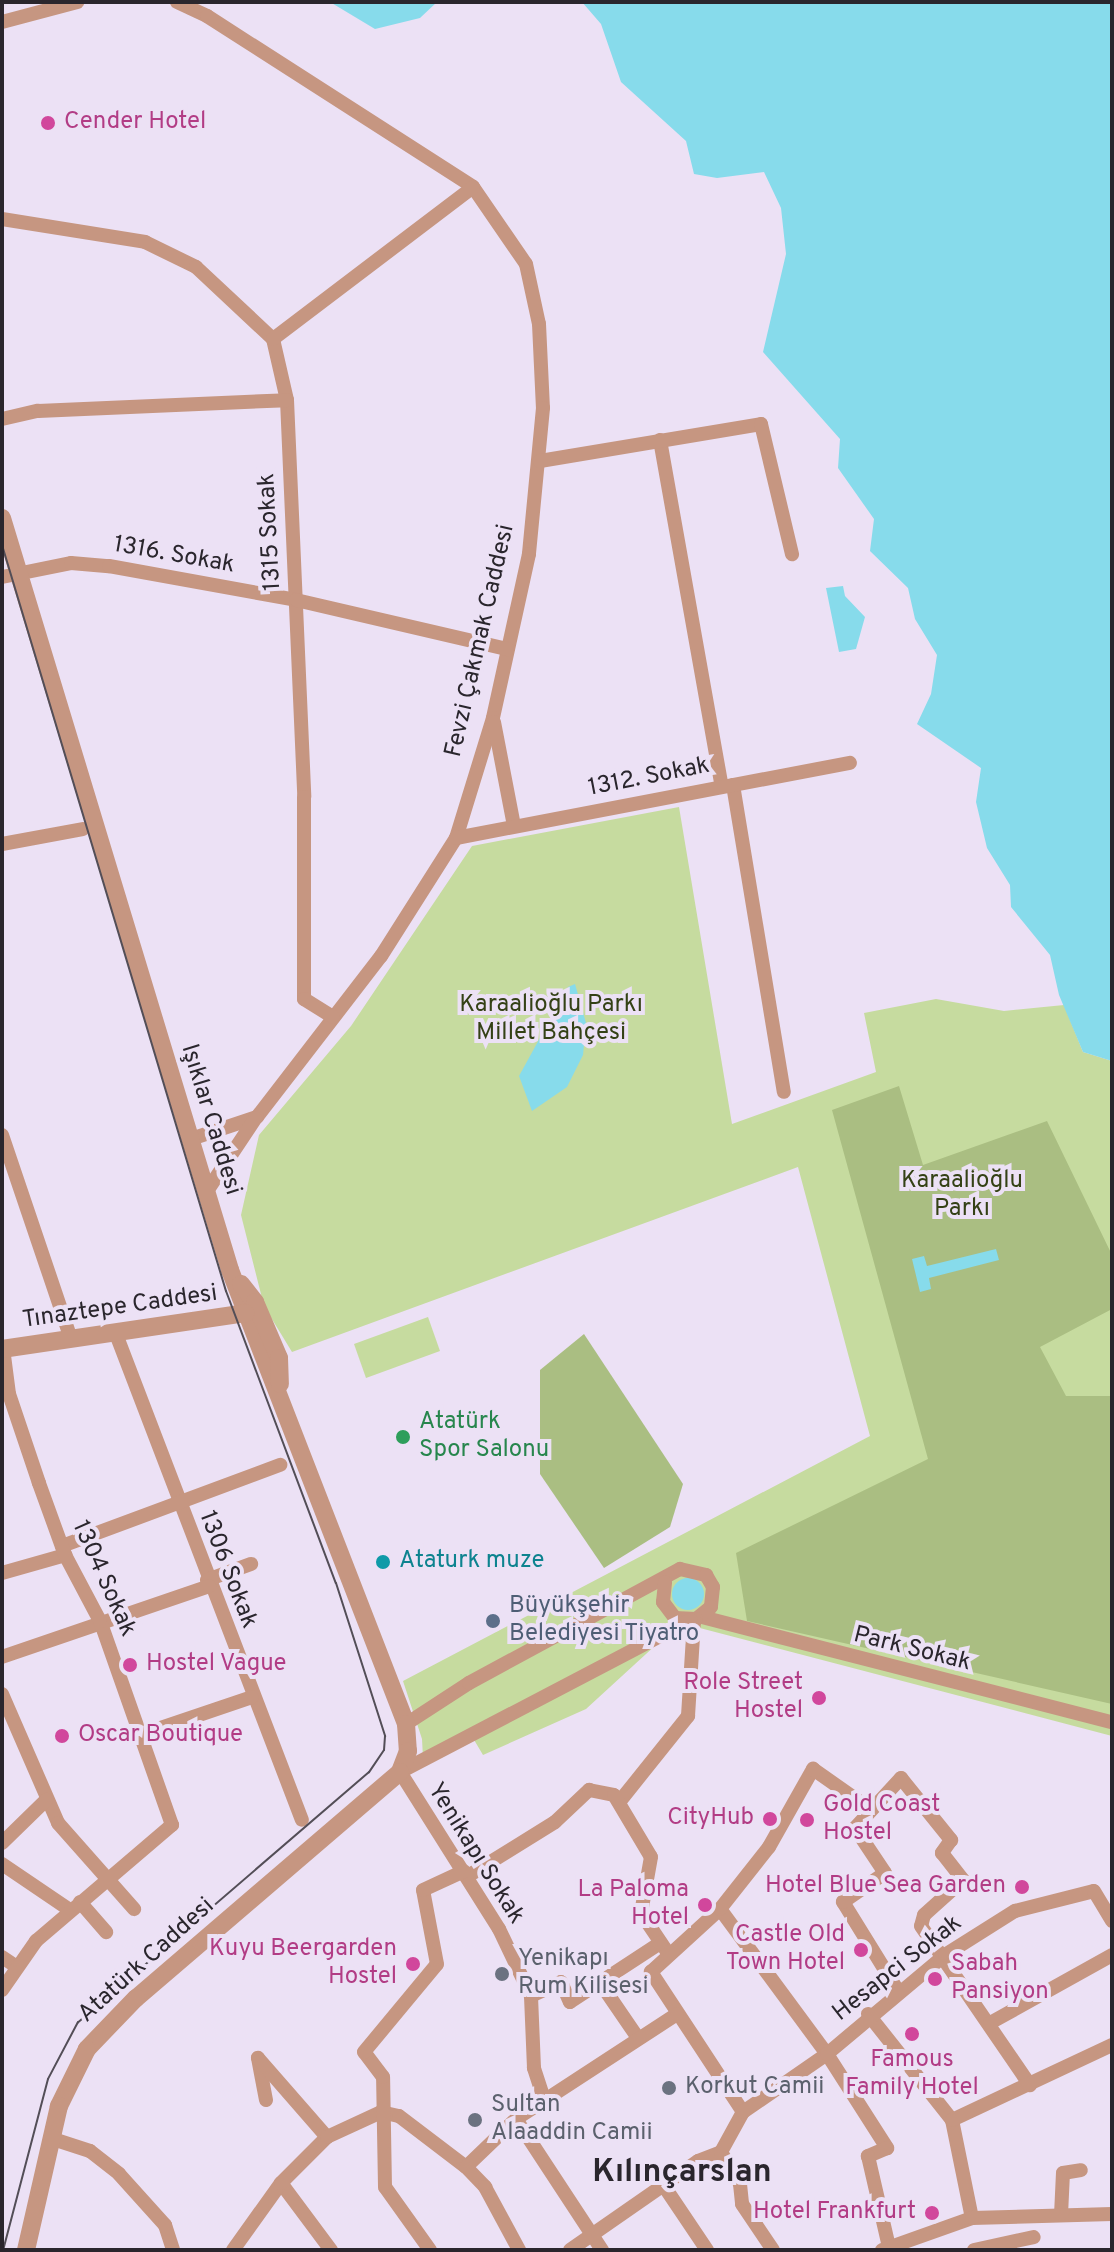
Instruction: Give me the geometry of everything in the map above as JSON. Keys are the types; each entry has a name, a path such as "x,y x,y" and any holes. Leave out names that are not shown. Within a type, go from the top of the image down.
{"street":[{"path":"2,22 77,2"},
{"name":"Fevzi Çakmak Caddesi","path":"177,2 207,16 473,187 526,264 539,324 540,461 529,554 493,718 456,838 381,956 257,1117 207,1191"},
{"path":"2,219 145,242 196,267 273,339 473,187"},
{"name":"1315 Sokak","path":"273,339 287,400 304,797 304,999 333,1017"},
{"path":"2,419 38,411 287,400"},
{"path":"540,461 761,424 792,554"},
{"path":"660,440 784,1092"},
{"name":"Işıklar Caddesi","path":"2,518 11,575 230,1270 406,1724"},
{"name":"1316. Sokak","path":"11,575 71,563 109,566 296,600 507,649"},
{"path":"493,718 514,826"},
{"name":"1312. Sokak","path":"456,838 850,763"},
{"path":"2,844 83,829"},
{"path":"191,1139 257,1117"},
{"path":"2,1135 71,1339"},
{"path":"230,1270 255,1302 279,1358 280,1395"},
{"name":"Tınaztepe Caddesi","path":"3,1348 245,1313"},
{"name":"1306 Sokak","path":"116,1334 208,1583 302,1820"},
{"name":"1304 Sokak","path":"3,1348 9,1394 64,1551 100,1621 172,1825 108,1879"},
{"path":"2,1573 280,1465"},
{"path":"2,1657 208,1583 251,1564"},
{"path":"687,1568 706,1575 714,1600 696,1619 400,1772 408,1751 406,1724 469,1683 687,1568"},
{"path":"665,1582 665,1608 675,1618 696,1619"},
{"path":"620,1801 688,1716 696,1619"},
{"name":"Park Sokak","path":"696,1619 1112,1722"},
{"path":"2,1694 46,1800 69,1836 134,1909"},
{"path":"140,1735 252,1697"},
{"path":"531,1996 561,1982 570,2002 664,1948 720,1909 769,1847 813,1769 870,1809"},
{"name":"Yenikapı Sokak","path":"400,1772 466,1874 531,1996 534,2068 544,2099"},
{"name":"Atatürk Caddesi","path":"26,2250 50,2138 72,2075 117,2014 400,1772"},
{"path":"898,1991 843,1902 885,1873 855,1828 901,1778 951,1840 942,1853 963,1880 924,1915 921,1926 945,1955 1030,2085"},
{"path":"430,2250 385,2187 381,2112 383,2077 364,2052 437,1964 423,1890 466,1874 555,1822 589,1790 620,1801 651,1857 641,1913 664,1948"},
{"path":"2,1843 46,1800"},
{"path":"2,1864 75,1906 106,1932"},
{"path":"2,1990 17,1967 75,1906 108,1879"},
{"name":"Hesapci Sokak","path":"743,2112 827,2054 868,2014 945,1955 1015,1911 1094,1891 1112,1921"},
{"path":"720,1909 827,2054 887,2148 868,2156 886,2248 972,2218 1112,2214"},
{"path":"570,2250 698,2161 721,2152 743,2112 651,1972 664,1948"},
{"path":"990,2023 1112,1955"},
{"path":"2,1957 17,1967"},
{"path":"601,1984 638,2038"},
{"path":"466,2167 516,2119 677,2014"},
{"path":"868,2014 952,2120 972,2218"},
{"path":"952,2120 1112,2045"},
{"path":"266,2100 258,2058 327,2137"},
{"path":"233,2250 281,2183 327,2137 381,2112 399,2116 466,2167 485,2187 519,2250"},
{"path":"516,2119 602,2250"},
{"path":"50,2138 90,2151 119,2174 165,2225 173,2250"},
{"path":"721,2152 740,2184 742,2204 773,2250"},
{"path":"1061,2215 1063,2173 1081,2170"},
{"path":"281,2183 331,2250"},
{"path":"664,2186 707,2250"},
{"path":"1038,2217 1034,2237 1044,2250"},
{"path":"974,2250 1034,2237"}],"green space":[{"name":"Karaalioğlu Parkı","path":"679,807 732,1124 876,1072 864,1013 936,999 1004,1011 1064,1005 1083,1052 1112,1061 1112,1736 696,1627 670,1632 586,1709 483,1755 470,1733 423,1758 422,1739 403,1681 870,1436 798,1167 292,1352 264,1306 241,1215 259,1135 351,1026 472,846"},
{"path":"899,1086 923,1165 1047,1121 1112,1255 1112,1309 1040,1347 1066,1396 1112,1396 1112,1704 747,1621 736,1553 928,1459 832,1110"},
{"path":"428,1317 440,1351 366,1378 354,1344"},
{"path":"584,1334 683,1484 670,1527 604,1568 540,1474 540,1370"}],"water":[{"path":"330,2 437,2 420,18 375,29"},
{"path":"582,2 1112,2 1112,1061 1083,1052 1059,995 1050,955 1011,907 1010,885 987,848 976,802 981,768 917,724 931,694 937,655 915,619 908,588 870,551 874,519 838,468 840,439 763,352 786,254 781,208 764,172 717,178 694,174 686,141 621,82 601,24"},
{"path":"843,586 845,596 865,617 856,649 839,652 826,588"},
{"path":"575,984 586,1023 583,1055 567,1087 532,1111 519,1076 568,987"},
{"path":"996,1249 999,1260 929,1278 931,1289 920,1292 912,1259 924,1256 927,1266"},
{"path":"688,1578 699,1583 704,1594 699,1605 688,1610 677,1605 672,1594 677,1583"}],"tram line":[{"path":"2,545 226,1291 336,1583 385,1736 384,1750 369,1772 78,2022 48,2079 3,2250"}],"place":[{"name":"Cender Hotel","path":"48,123"},
{"name":"Atatürk Spor Salonu","path":"403,1437"},
{"name":"Ataturk muze","path":"383,1562"},
{"name":"Büyükşehir Belediyesi Tiyatro","path":"493,1621"},
{"name":"Hostel Vague","path":"130,1665"},
{"name":"Role Street Hostel","path":"819,1698"},
{"name":"Oscar Boutique","path":"62,1736"},
{"name":"CityHub","path":"770,1819"},
{"name":"Gold Coast Hostel","path":"807,1820"},
{"name":"Hotel Blue Sea Garden","path":"1022,1887"},
{"name":"La Paloma Hotel","path":"705,1905"},
{"name":"Castle Old Town Hotel","path":"861,1950"},
{"name":"Kuyu Beergarden Hostel","path":"413,1964"},
{"name":"Yenikapı Rum Kilisesi","path":"502,1974"},
{"name":"Sabah Pansiyon","path":"935,1979"},
{"name":"Famous Family Hotel","path":"912,2034"},
{"name":"Korkut Camii","path":"669,2088"},
{"name":"Sultan Alaaddin Camii","path":"475,2120"},
{"name":"Hotel Frankfurt","path":"932,2213"}],"district":[{"name":"Kılınçarslan","path":"682,2173"}],"park label":[{"name":"Karaalioğlu Parkı Millet Bahçesi","path":"551,1020"}]}
